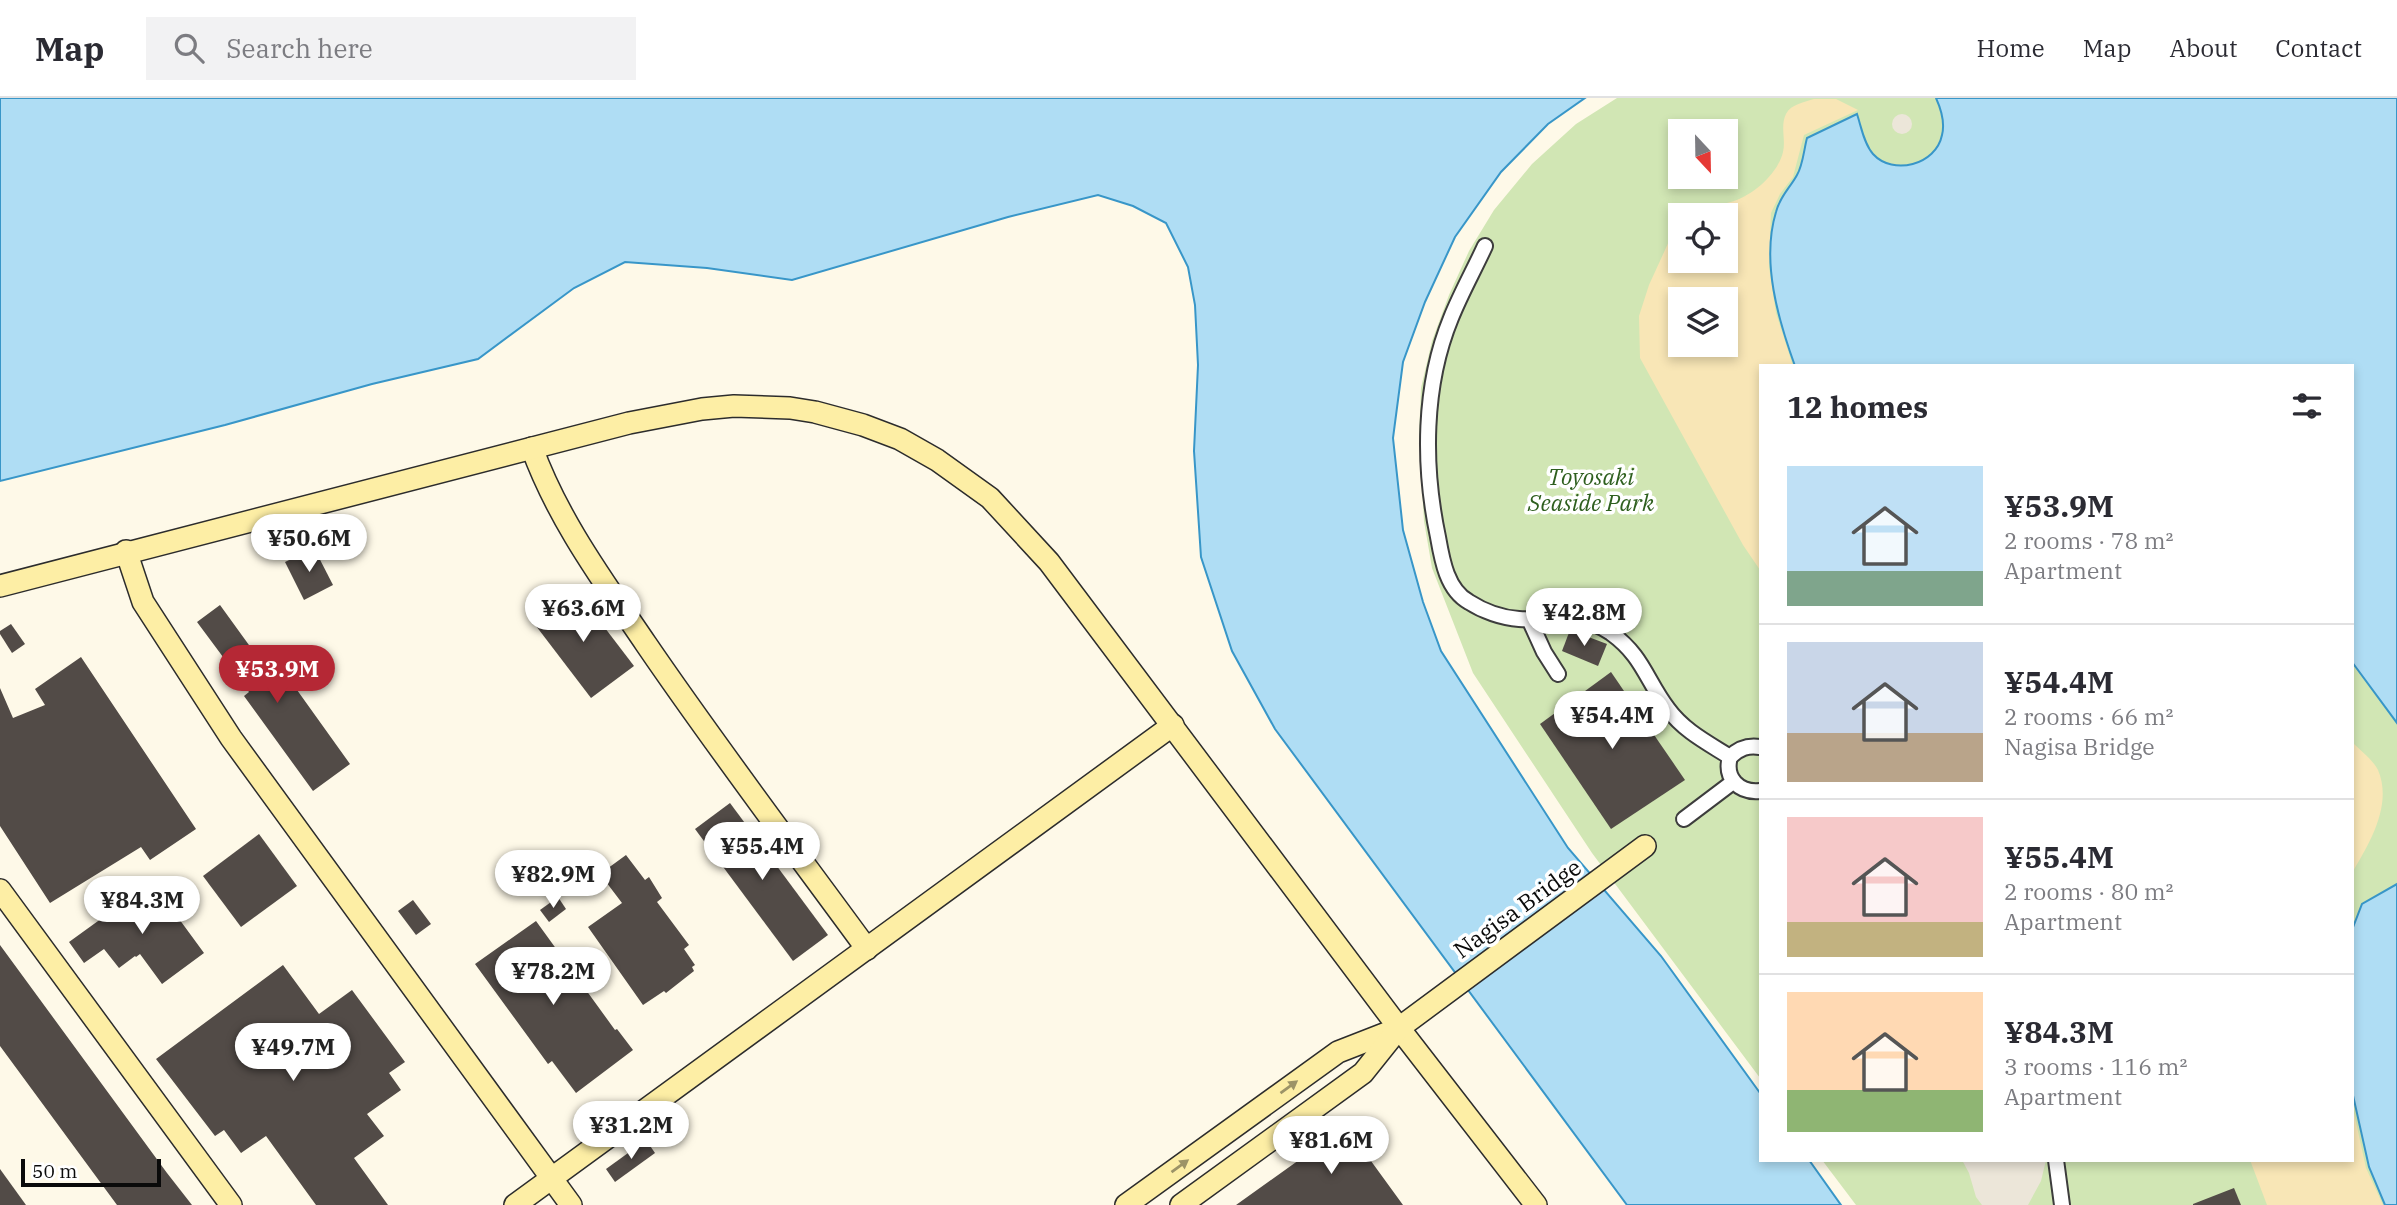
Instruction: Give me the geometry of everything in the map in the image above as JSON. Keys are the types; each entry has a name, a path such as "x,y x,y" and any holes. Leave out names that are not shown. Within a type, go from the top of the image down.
{"street":[{"path":"1485,246 1451,318 1440,352 1430,408 1428,453 1433,514 1441,556 1449,578 1459,597 1480,608 1517,619 1572,617 1592,622 1610,633 1629,647 1678,721 1730,757"},
{"path":"0,586 629,423 702,409 734,406 790,408 863,425 900,439 969,481 1010,517 1049,562 1399,1028 1536,1205"},
{"path":"532,448 545,484 564,518 629,618 771,820 867,949"},
{"path":"127,551 144,602 231,738 571,1205"},
{"path":"1530,619 1535,635 1558,674"},
{"path":"515,1205 1173,725"},
{"path":"1759,747 1748,746 1737,751 1728,762 1733,782 1744,790 1759,792"},
{"path":"1684,819 1733,782"},
{"name":"Nagisa Bridge","path":"1399,1028 1645,846"},
{"path":"0,890 231,1205"},
{"path":"1126,1205 1338,1052 1399,1028"},
{"path":"1181,1205 1363,1073 1399,1028"},
{"path":"2056,1162 2062,1205"}],"green space":[{"name":"Toyosaki Seaside Park","path":"1617,98 1937,98 2135,364 1759,364 1759,1077 1592,853 1473,673 1432,568 1424,521 1419,437 1421,388 1432,341 1449,295 1469,251 1494,210 1532,164 1576,124"},
{"path":"2354,661 2397,719 2397,1205 1856,1205 1824,1162 2354,1162"}],"sand":[{"path":"1814,99 1836,99 1858,110 1804,135 1793,177 1780,194 1771,213 1769,267 1776,313 1792,364 1759,364 1759,569 1743,545 1640,358 1639,316 1649,285 1668,243 1668,273 1738,273 1738,203 1728,203 1757,188 1776,168 1783,152 1783,123 1788,111"},
{"path":"2354,744 2378,770 2382,783 2381,810 2354,869"},
{"path":"2354,1113 2366,1168 2383,1205 2267,1205 2251,1162 2354,1162"}],"shaded area":[{"path":"1902,114 1909,117 1912,124 1909,131 1902,134 1895,131 1892,124 1895,117"},
{"path":"1963,1162 2046,1162 2041,1181 2028,1205 1982,1205 1976,1197"}],"water":[{"path":"0,98 1585,98 1548,124 1501,172 1455,237 1425,302 1403,362 1393,438 1403,530 1423,602 1441,651 1568,848 1661,956 1759,1092 1759,1162 1810,1162 1841,1205 1627,1205 1275,729 1232,651 1201,557 1194,451 1198,365 1195,305 1188,267 1166,223 1133,206 1098,195 1008,217 792,280 707,268 625,262 574,288 478,359 0,481"},
{"path":"1936,98 2397,98 2397,723 2354,665 2354,364 1794,364 1778,310 1770,250 1778,206 1799,171 1807,138 1857,114 1865,140 1873,154 1891,165 1913,164 1932,154 1938,145 1943,126"},
{"path":"2397,884 2397,1205 2385,1205 2369,1167 2354,1100 2354,925 2362,904"}],"building":[{"path":"314,548 333,585 304,600 285,562"},
{"path":"576,590 634,666 591,698 533,622"},
{"path":"220,605 272,677 282,669 350,764 313,791 244,696 249,692 197,622"},
{"path":"11,624 25,644 12,653 0,634 0,631"},
{"path":"1570,630 1607,644 1598,666 1562,651"},
{"path":"81,657 196,829 150,860 141,847 50,903 0,826 0,688 13,718 45,705 35,689"},
{"path":"1611,672 1685,780 1611,829 1540,724"},
{"path":"730,803 828,935 793,961 695,829"},
{"path":"259,834 297,886 241,927 203,876"},
{"path":"626,855 645,880 649,877 662,898 657,902 689,945 684,949 695,965 692,967 694,971 666,993 664,991 643,1005 588,927 622,903 600,874"},
{"path":"152,882 204,953 162,984 140,954 119,968 104,949 84,963 69,942"},
{"path":"558,897 566,909 549,922 540,910"},
{"path":"413,900 431,924 416,935 398,911"},
{"path":"536,921 615,1030 617,1029 633,1050 576,1093 552,1061 548,1064 475,964"},
{"path":"0,945 192,1205 117,1205 0,1046"},
{"path":"283,965 319,1014 352,990 405,1062 389,1073 401,1090 367,1114 384,1136 354,1158 388,1205 316,1205 266,1136 241,1153 224,1130 215,1136 156,1059"},
{"path":"1355,1120 1380,1154 1371,1161 1403,1205 1236,1205"},
{"path":"646,1140 655,1153 615,1182 606,1169"},
{"path":"0,1169 26,1205 0,1205"},
{"path":"2234,1188 2241,1205 2193,1205 2193,1204"}]}
